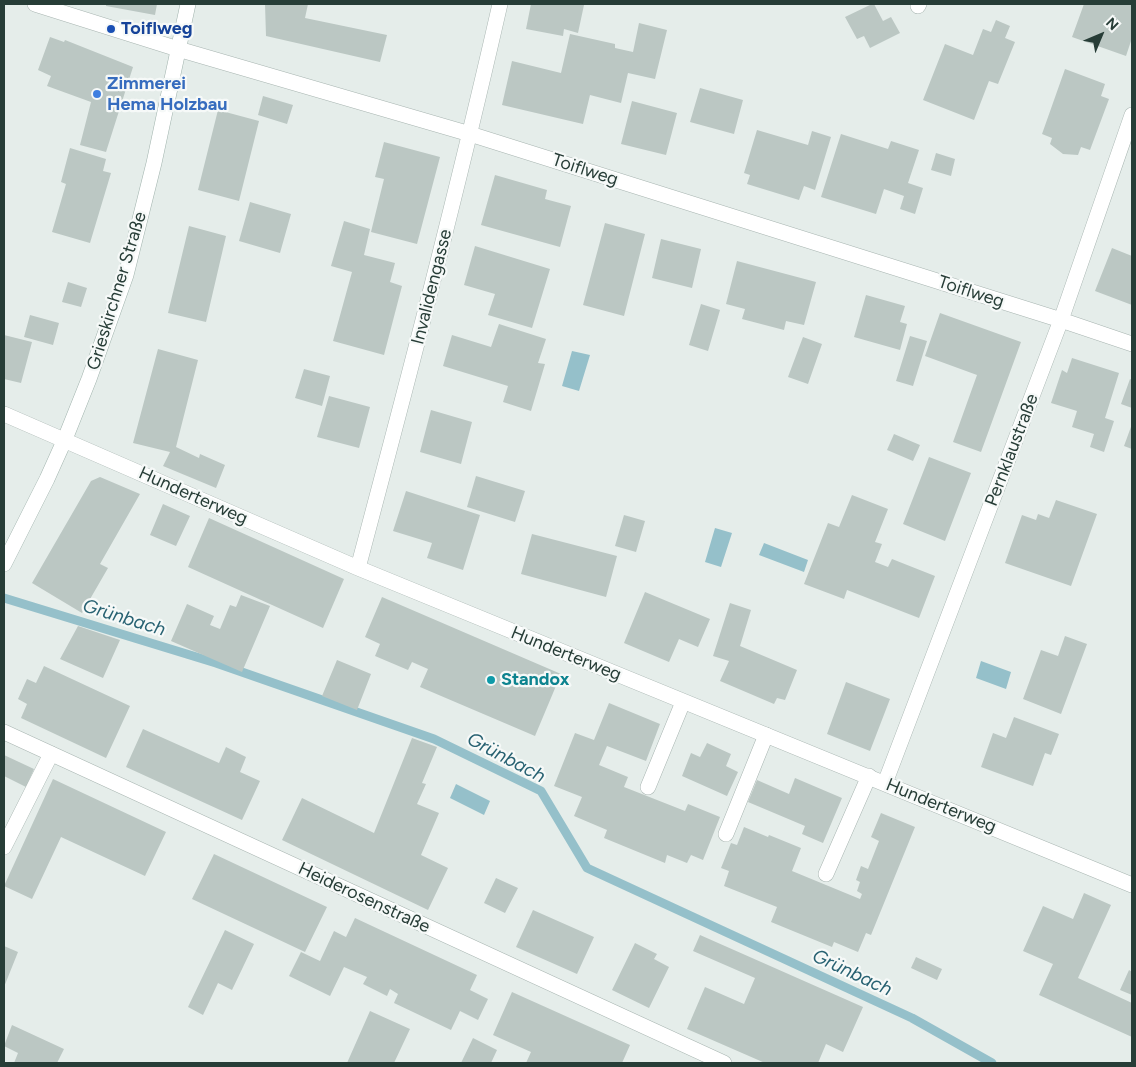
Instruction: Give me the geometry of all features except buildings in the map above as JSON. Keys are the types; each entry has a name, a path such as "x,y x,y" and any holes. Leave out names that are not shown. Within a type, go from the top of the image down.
{"street":[{"name":"Toiflweg","path":"35,4 178,49 470,134 1062,320 1132,344"},
{"name":"Grieskirchner Straße","path":"4,564 65,440 126,275 154,163 188,4"},
{"name":"Invalidengasse","path":"358,568 411,369 470,134 500,4"},
{"name":"Pernklaustraße","path":"885,783 1062,320 1132,115"},
{"name":"Hunderterweg","path":"4,414 358,568 1132,885"},
{"path":"648,787 683,702"},
{"name":"Heiderosenstraße","path":"4,732 724,1063"},
{"path":"726,834 766,735"},
{"path":"4,847 51,754"},
{"path":"826,874 869,776"}],"water":[{"path":"572,351 590,355 579,391 562,386"},
{"path":"715,528 732,533 721,567 705,562"},
{"path":"764,543 808,560 804,572 759,555"},
{"path":"981,661 1011,672 1006,689 976,678"},
{"path":"456,784 490,801 484,815 450,798"}],"waterway":[{"name":"Grünbach","path":"4,598 216,663 434,739 541,791 587,868 912,1018 992,1063"}],"place":[{"name":"Toiflweg","path":"111,29"},
{"name":"Zimmerei Hema Holzbau","path":"97,94"},
{"name":"Standox","path":"491,680"}]}
